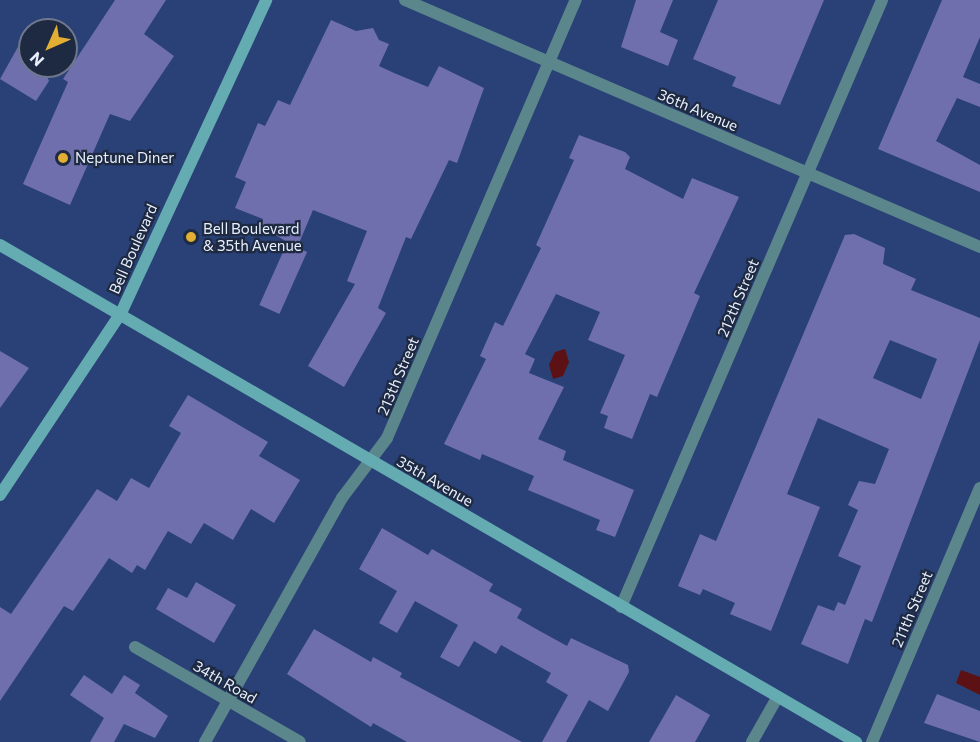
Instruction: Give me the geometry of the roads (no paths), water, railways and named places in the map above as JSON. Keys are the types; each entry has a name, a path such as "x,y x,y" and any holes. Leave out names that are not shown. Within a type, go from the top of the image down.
{"street":[{"name":"Bell Boulevard","path":"0,495 121,313 266,0"},
{"name":"36th Avenue","path":"405,0 980,247"},
{"name":"213th Street","path":"205,742 342,498 387,438 576,0"},
{"name":"212th Street","path":"621,607 882,0"},
{"name":"35th Avenue","path":"0,245 121,313 621,607 856,742"},
{"name":"211th Street","path":"872,742 980,488"},
{"name":"34th Road","path":"135,647 300,742"},
{"path":"752,742 777,698"}],"place":[{"name":"Neptune Diner","path":"63,158"},
{"name":"Bell Boulevard & 35th Avenue","path":"191,237"}]}
